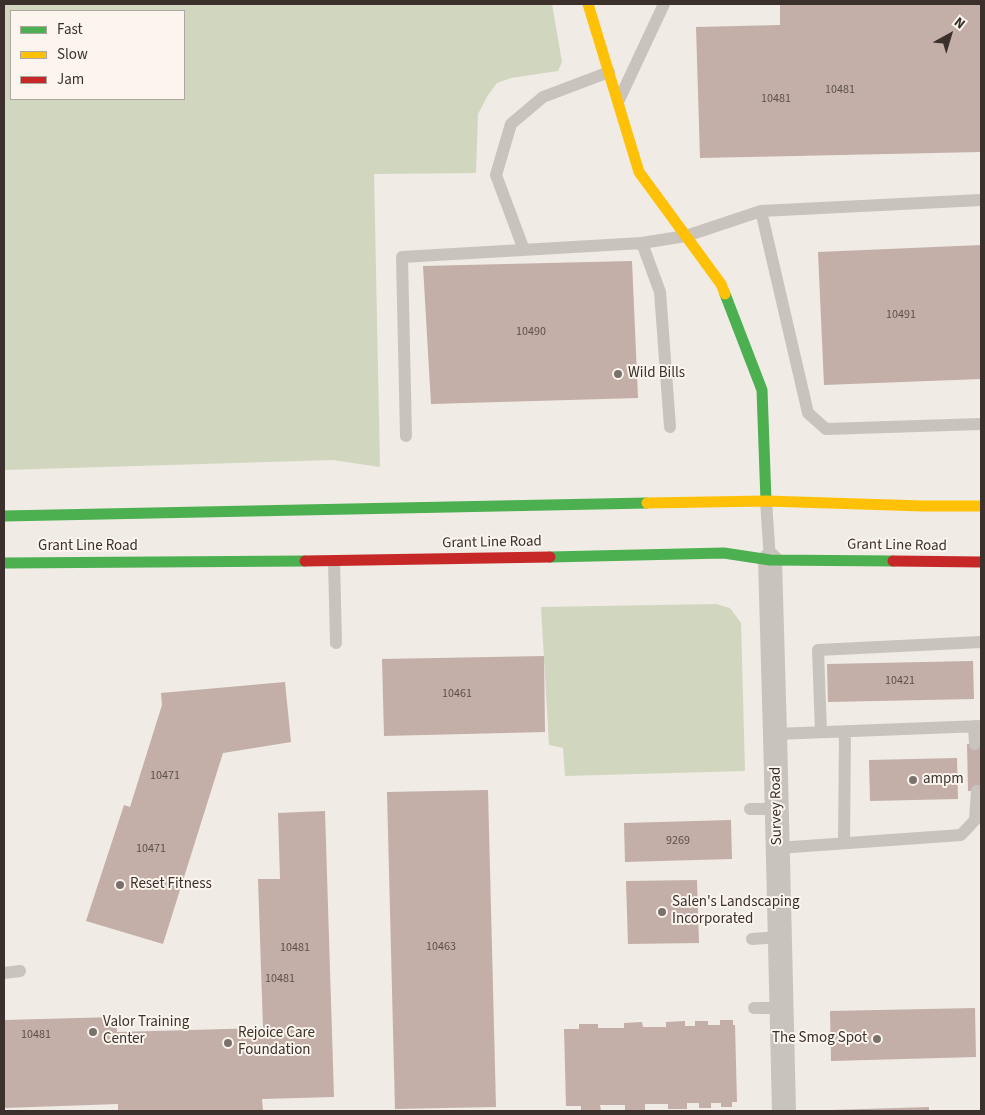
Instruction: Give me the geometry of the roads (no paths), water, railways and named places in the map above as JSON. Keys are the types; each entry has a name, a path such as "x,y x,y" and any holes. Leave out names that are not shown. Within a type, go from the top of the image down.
{"main road":[{"path":"588,4 639,172 721,284 762,390 766,502"},
{"path":"4,516 766,502 981,506"},
{"name":"Grant Line Road","path":"4,563 334,561 724,553 770,560 981,562"}],"street":[{"name":"Survey Road","path":"770,560 784,1111"}],"lane":[{"path":"618,102 664,4"},
{"path":"524,250 496,176 511,124 543,97 609,72"},
{"path":"406,436 402,258 642,243 686,236 761,211 981,200"},
{"path":"761,211 808,413 826,429 981,424"},
{"path":"642,243 660,292 670,427"},
{"name":"Survey Road","path":"766,502 770,560"},
{"path":"334,561 336,643"},
{"path":"821,732 818,650 981,642"},
{"path":"775,734 978,726 976,744"},
{"path":"844,843 845,731"},
{"path":"778,848 961,835 975,820 978,791"},
{"path":"750,809 777,809"},
{"path":"752,939 780,937"},
{"path":"4,973 20,971"},
{"path":"754,1008 782,1008"}],"place":[{"name":"Wild Bills","path":"618,374"},
{"name":"ampm","path":"913,780"},
{"name":"Reset Fitness","path":"120,885"},
{"name":"Salen's Landscaping Incorporated","path":"662,912"},
{"name":"Valor Training Center","path":"93,1032"},
{"name":"The Smog Spot","path":"877,1039"},
{"name":"Rejoice Care Foundation","path":"228,1043"}]}
